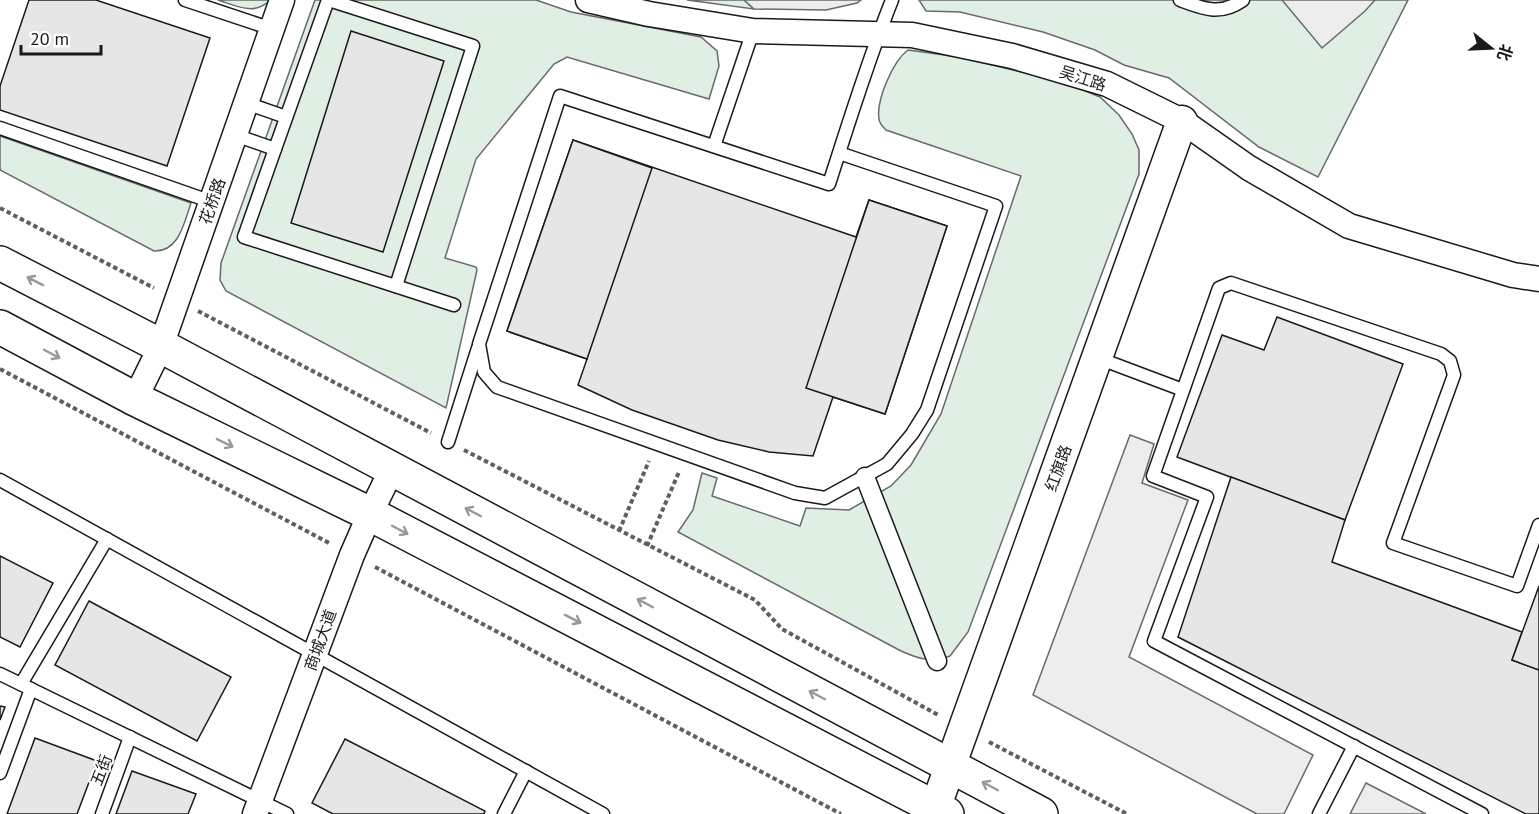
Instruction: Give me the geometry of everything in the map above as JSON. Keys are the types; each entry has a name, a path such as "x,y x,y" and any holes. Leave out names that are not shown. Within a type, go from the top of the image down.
{"highway":[{"path":"0,263 161,346 1041,814"},
{"path":"0,327 135,399 369,514 938,812"}],"street":[{"name":"花桥路","path":"135,399 161,346 282,0"},
{"name":"吴江路","path":"588,0 649,14 753,31 878,36 912,35 1012,56 1107,84 1182,121 1249,168 1349,226 1513,275 1539,279"},
{"name":"红旗路","path":"938,812 950,765 963,728 1182,121"},
{"name":"商城大道","path":"258,807 352,555 369,514 392,469"},
{"path":"865,477 937,661"}],"lane":[{"path":"186,0 272,29"},
{"path":"396,286 473,46 328,0 244,237 454,305"},
{"path":"448,442 560,96 829,184 892,0"},
{"path":"1180,0 1206,10 1232,8 1243,0"},
{"path":"714,146 753,31"},
{"path":"246,103 286,117"},
{"path":"0,128 212,202"},
{"path":"235,135 275,149"},
{"path":"479,344 484,372 497,387 795,493 825,498 865,477 887,464 912,434 927,410 996,206 839,153"},
{"path":"1482,814 1154,641 1207,497 1153,476 1219,288 1231,282 1441,354 1450,361 1454,375 1394,543 1517,586 1539,525"},
{"path":"1098,358 1183,390"},
{"path":"0,480 603,814"},
{"path":"0,773 26,687 107,539"},
{"path":"0,674 130,737 258,807 287,814"},
{"name":"五街","path":"102,814 130,737"},
{"path":"1319,814 1354,746"},
{"path":"504,814 526,771"}],"path":[{"path":"0,208 618,531 755,600 782,629 1127,814"},
{"path":"0,369 841,814"},
{"path":"618,531 657,444"},
{"path":"647,546 687,455"}],"green space":[{"path":"218,0 270,0 252,9"},
{"path":"315,0 536,0 571,12 701,37 717,51 719,66 709,99 567,57 554,64 476,159 445,258 476,267 477,270 446,408 226,291 220,280 221,263"},
{"path":"687,0 744,0 754,9"},
{"path":"919,0 1408,0 1318,177 1259,147 1169,78 1124,65 1095,50 1043,32 960,12 926,11"},
{"path":"908,50 959,57 1066,83 1100,97 1119,115 1132,134 1139,150 1139,174 968,632 950,656 931,660 901,651 678,532 693,510 702,473 717,478 712,496 800,526 806,508 849,510 891,486 911,465 941,414 1021,176 884,128 879,120 883,92 891,72"},
{"path":"0,136 191,203 175,242 162,250 154,251 0,170"}],"shaded area":[{"path":"744,0 861,0 826,10 754,9"},
{"path":"1282,0 1375,0 1322,48"},
{"path":"1130,435 1154,444 1142,483 1188,500 1129,657 1313,755 1284,814 1257,814 1033,695"},
{"path":"1366,783 1426,814 1350,814"}],"building":[{"path":"29,0 96,0 210,38 167,166 0,110 0,86"},
{"path":"351,31 444,61 383,252 291,223"},
{"path":"573,140 856,237 869,200 947,226 885,414 833,397 813,456 769,452 718,440 632,410 578,385 587,359 507,331"},
{"path":"573,140 652,168 587,359 507,331"},
{"path":"869,200 947,226 885,414 806,388"},
{"path":"1277,317 1403,364 1345,520 1177,457 1222,335 1264,350"},
{"path":"1231,477 1345,520 1332,562 1522,632 1512,660 1539,670 1539,814 1526,814 1178,637"},
{"path":"0,556 53,583 20,647 0,637"},
{"path":"1539,586 1539,670 1512,660"},
{"path":"89,601 231,677 197,741 55,665"},
{"path":"0,706 5,707 0,720"},
{"path":"35,738 97,761 77,814 7,814"},
{"path":"345,739 485,811 484,814 333,814 312,803"},
{"path":"132,771 196,794 188,814 116,814"}]}
